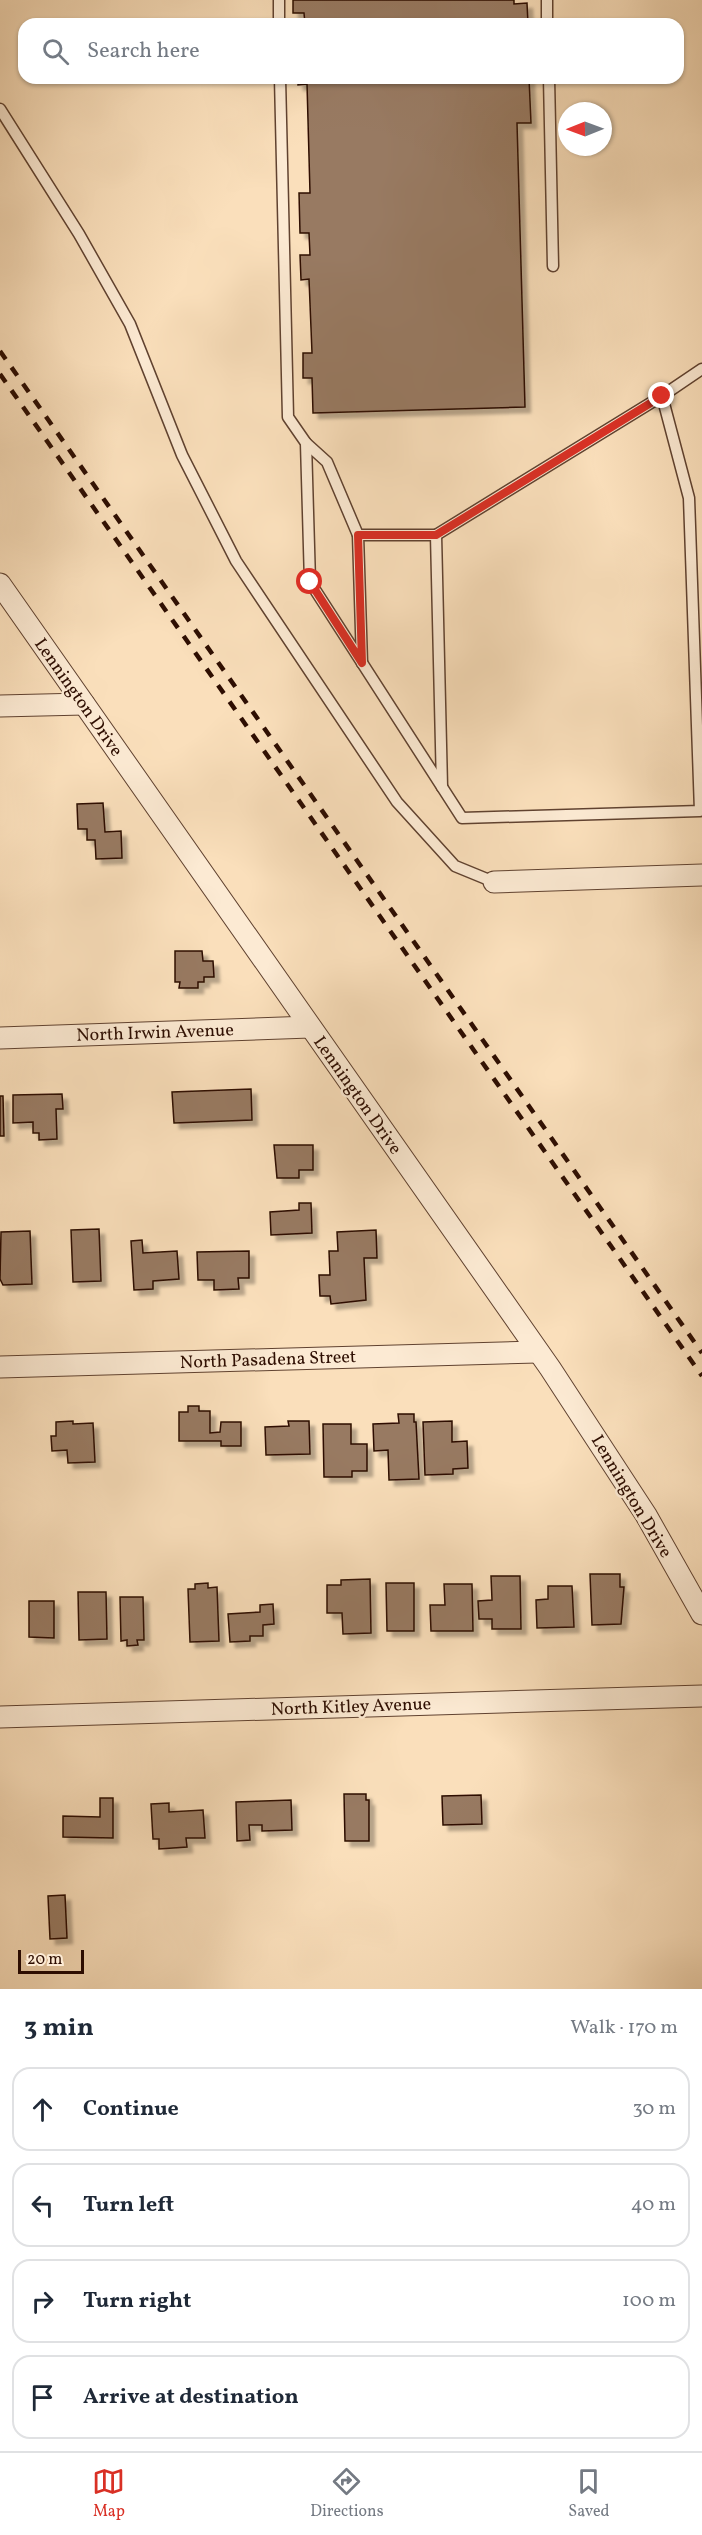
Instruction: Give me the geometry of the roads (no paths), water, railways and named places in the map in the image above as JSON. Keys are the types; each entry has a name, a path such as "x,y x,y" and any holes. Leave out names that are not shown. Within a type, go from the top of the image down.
{"street":[{"name":"Lennington Drive","path":"0,584 590,1428 646,1515 702,1614"},
{"path":"0,706 84,704"},
{"path":"494,882 702,875"},
{"name":"North Irwin Avenue","path":"0,1038 310,1027"},
{"name":"North Pasadena Street","path":"0,1367 537,1352"},
{"name":"North Kitley Avenue","path":"0,1717 702,1696"}],"lane":[{"path":"279,0 279,18"},
{"path":"547,0 547,18"},
{"path":"280,84 288,417 306,443 327,462 358,535 362,663"},
{"path":"549,84 554,266"},
{"path":"0,109 79,234 130,324 182,455 236,561 397,802 455,866 494,882"},
{"path":"358,535 436,535 702,369"},
{"path":"306,443 310,582 462,818 700,811 689,498 662,396"},
{"path":"436,535 442,787"}],"railway":[{"path":"0,351 702,1353"},
{"path":"0,374 702,1376"}]}
